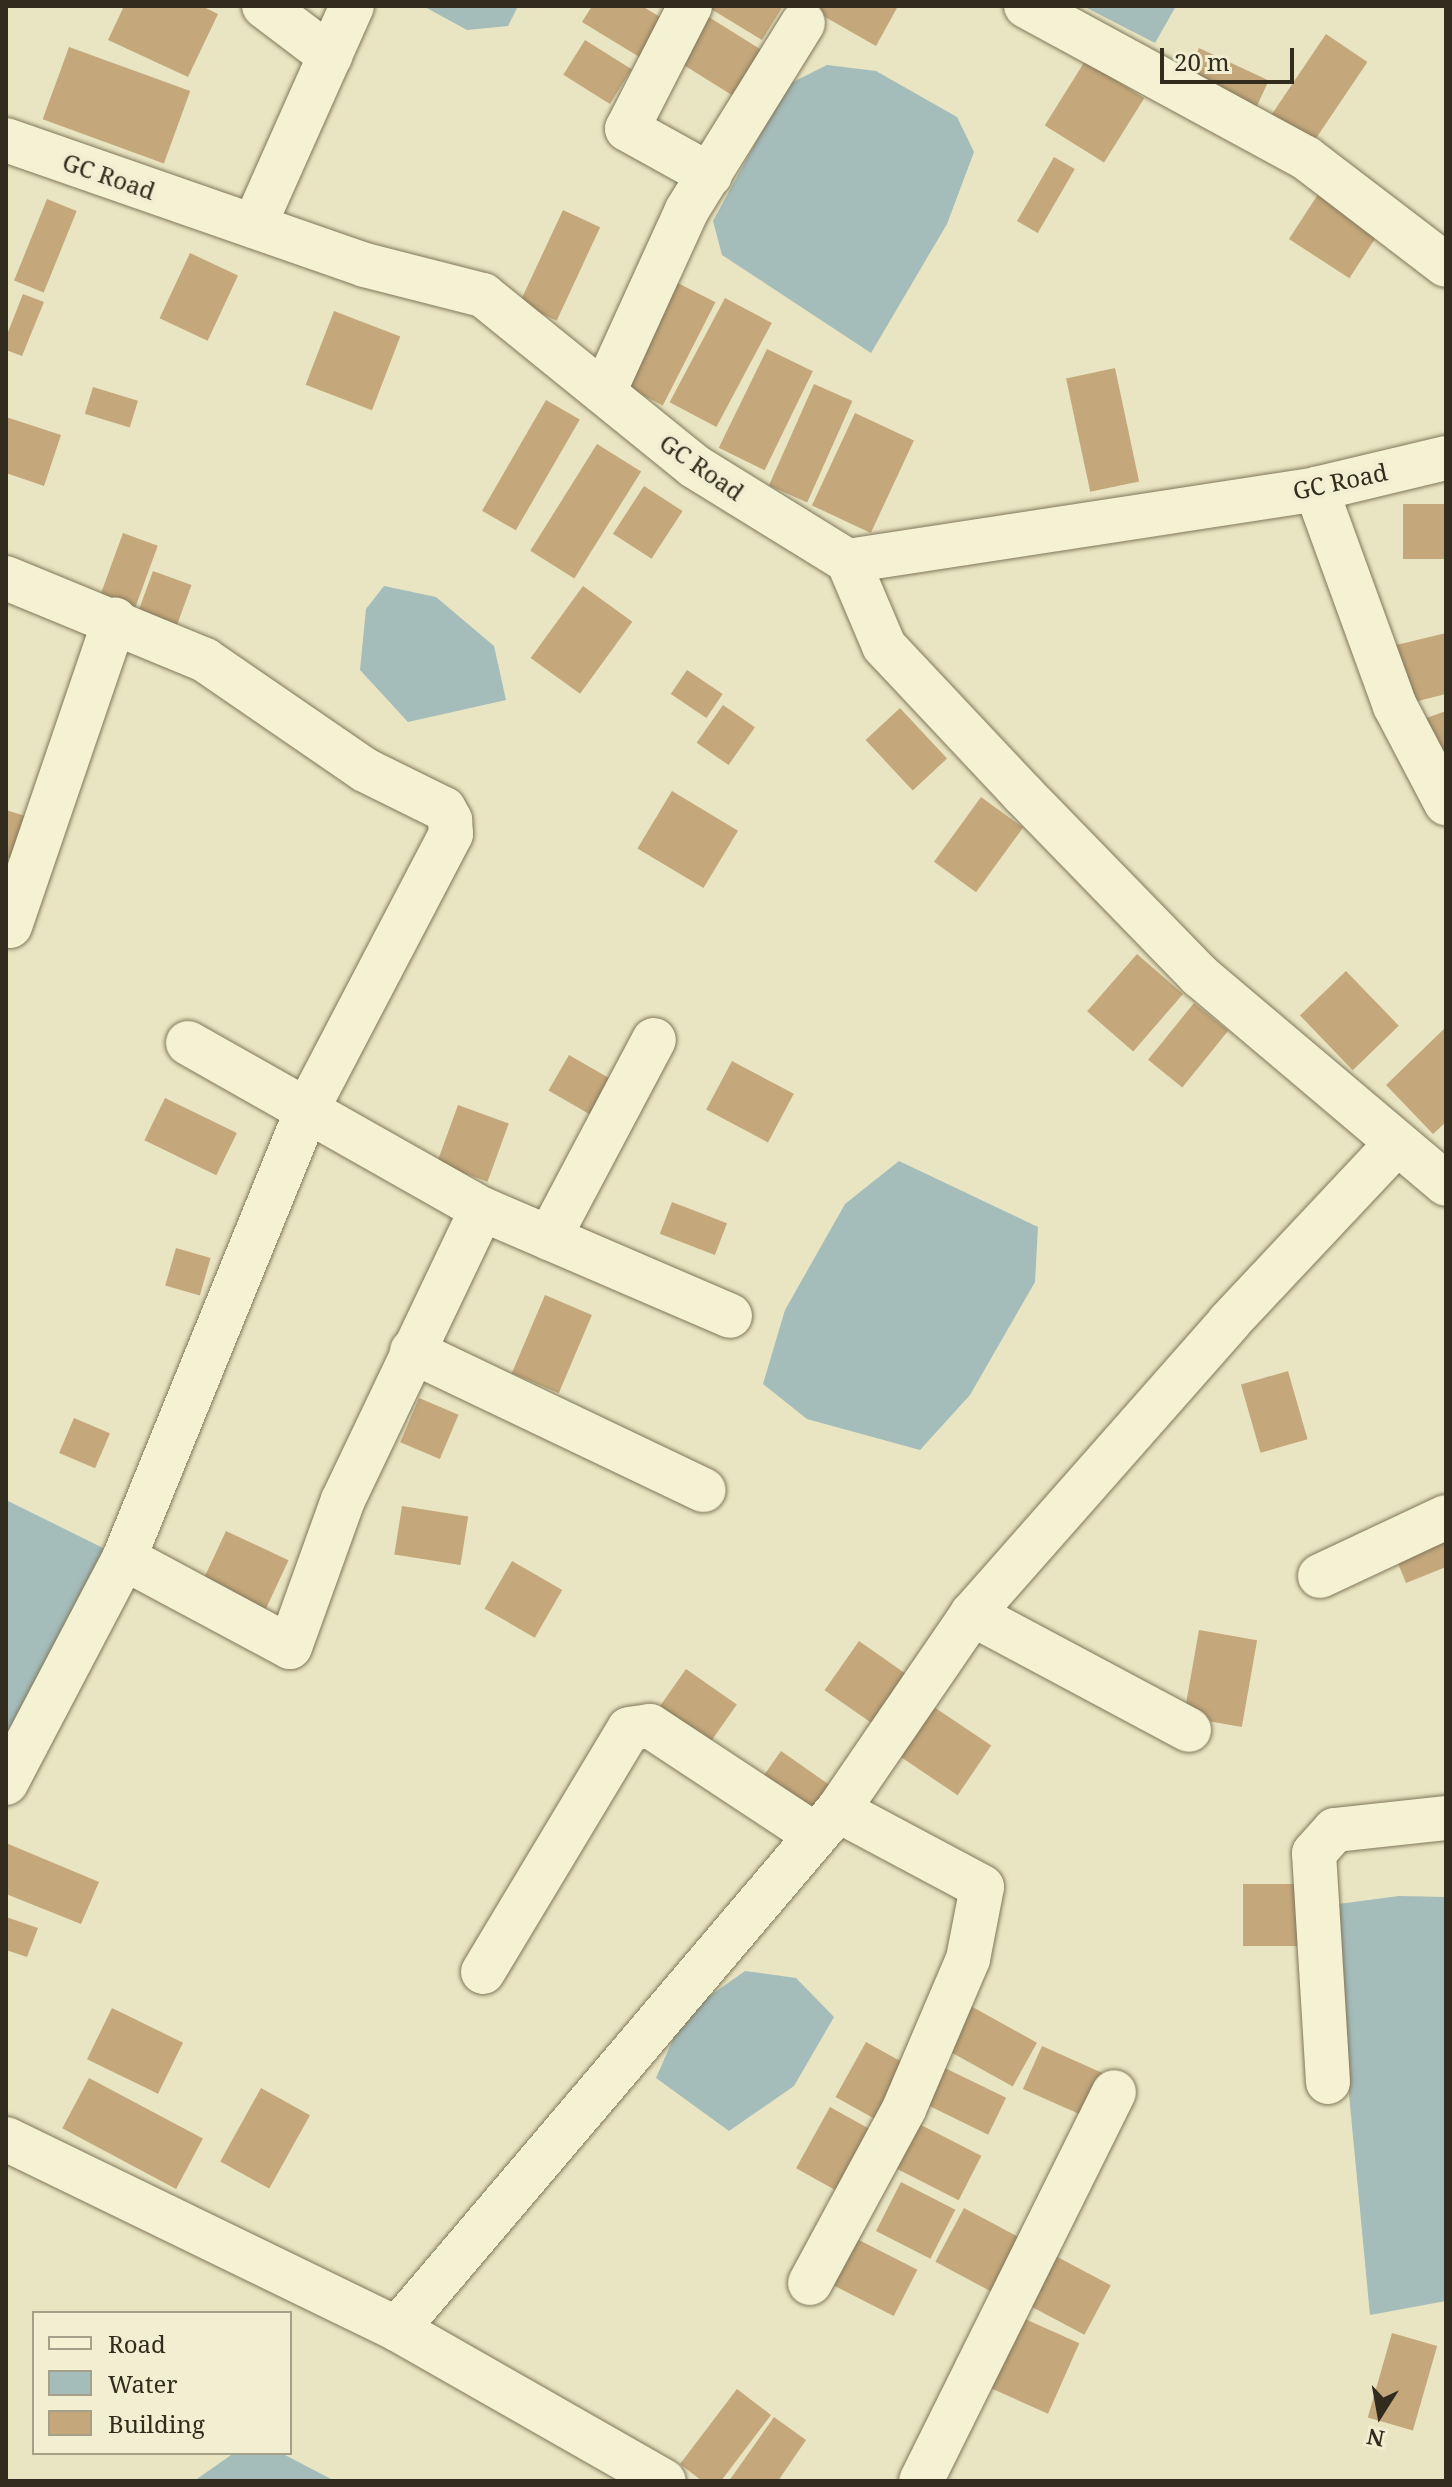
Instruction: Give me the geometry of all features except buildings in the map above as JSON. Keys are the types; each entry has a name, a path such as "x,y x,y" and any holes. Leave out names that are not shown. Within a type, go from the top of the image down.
{"street":[{"path":"264,6 330,56"},
{"path":"254,226 352,6"},
{"path":"690,6 627,129 710,175"},
{"path":"1026,6 1306,158 1446,265"},
{"path":"604,392 687,210 803,23"},
{"name":"GC Road","path":"6,140 365,265 483,295 694,466 848,561 1316,489 1446,458"},
{"path":"1316,489 1395,706 1446,803"},
{"path":"848,561 884,646 1023,794 1200,976 1446,1184"},
{"path":"6,578 115,620 205,660 365,770 444,809 450,820 451,834 307,1110 124,1558 6,1783"},
{"path":"10,926 115,620"},
{"path":"549,1238 654,1040"},
{"path":"188,1043 482,1209 730,1316"},
{"path":"397,2329 826,1822 972,1614 1229,1322 1397,1143"},
{"path":"124,1558 290,1647 343,1500 482,1209"},
{"path":"412,1351 704,1490"},
{"path":"1320,1576 1446,1517"},
{"path":"972,1614 1189,1730"},
{"path":"483,1972 629,1729 650,1726 826,1822 982,1887 968,1959 904,2109 810,2283"},
{"path":"1328,2082 1314,1853 1335,1830 1446,1818"},
{"path":"921,2481 1114,2092"},
{"path":"6,2139 397,2329 664,2481"}],"water":[{"path":"423,6 518,6 508,26 467,30"},
{"path":"1083,6 1176,6 1155,43"},
{"path":"827,65 876,71 957,117 974,152 947,224 871,353 722,255 713,221 787,85"},
{"path":"384,586 436,597 494,646 506,700 408,722 360,670 366,609"},
{"path":"899,1161 1038,1227 1035,1282 970,1395 920,1450 807,1419 763,1384 785,1310 845,1204"},
{"path":"6,1500 105,1549 6,1749"},
{"path":"1399,1896 1446,1897 1446,2301 1370,2315 1331,1905"},
{"path":"745,1971 796,1978 834,2017 794,2086 729,2131 656,2078 684,2014"},
{"path":"231,2455 285,2455 335,2481 194,2481"}]}
